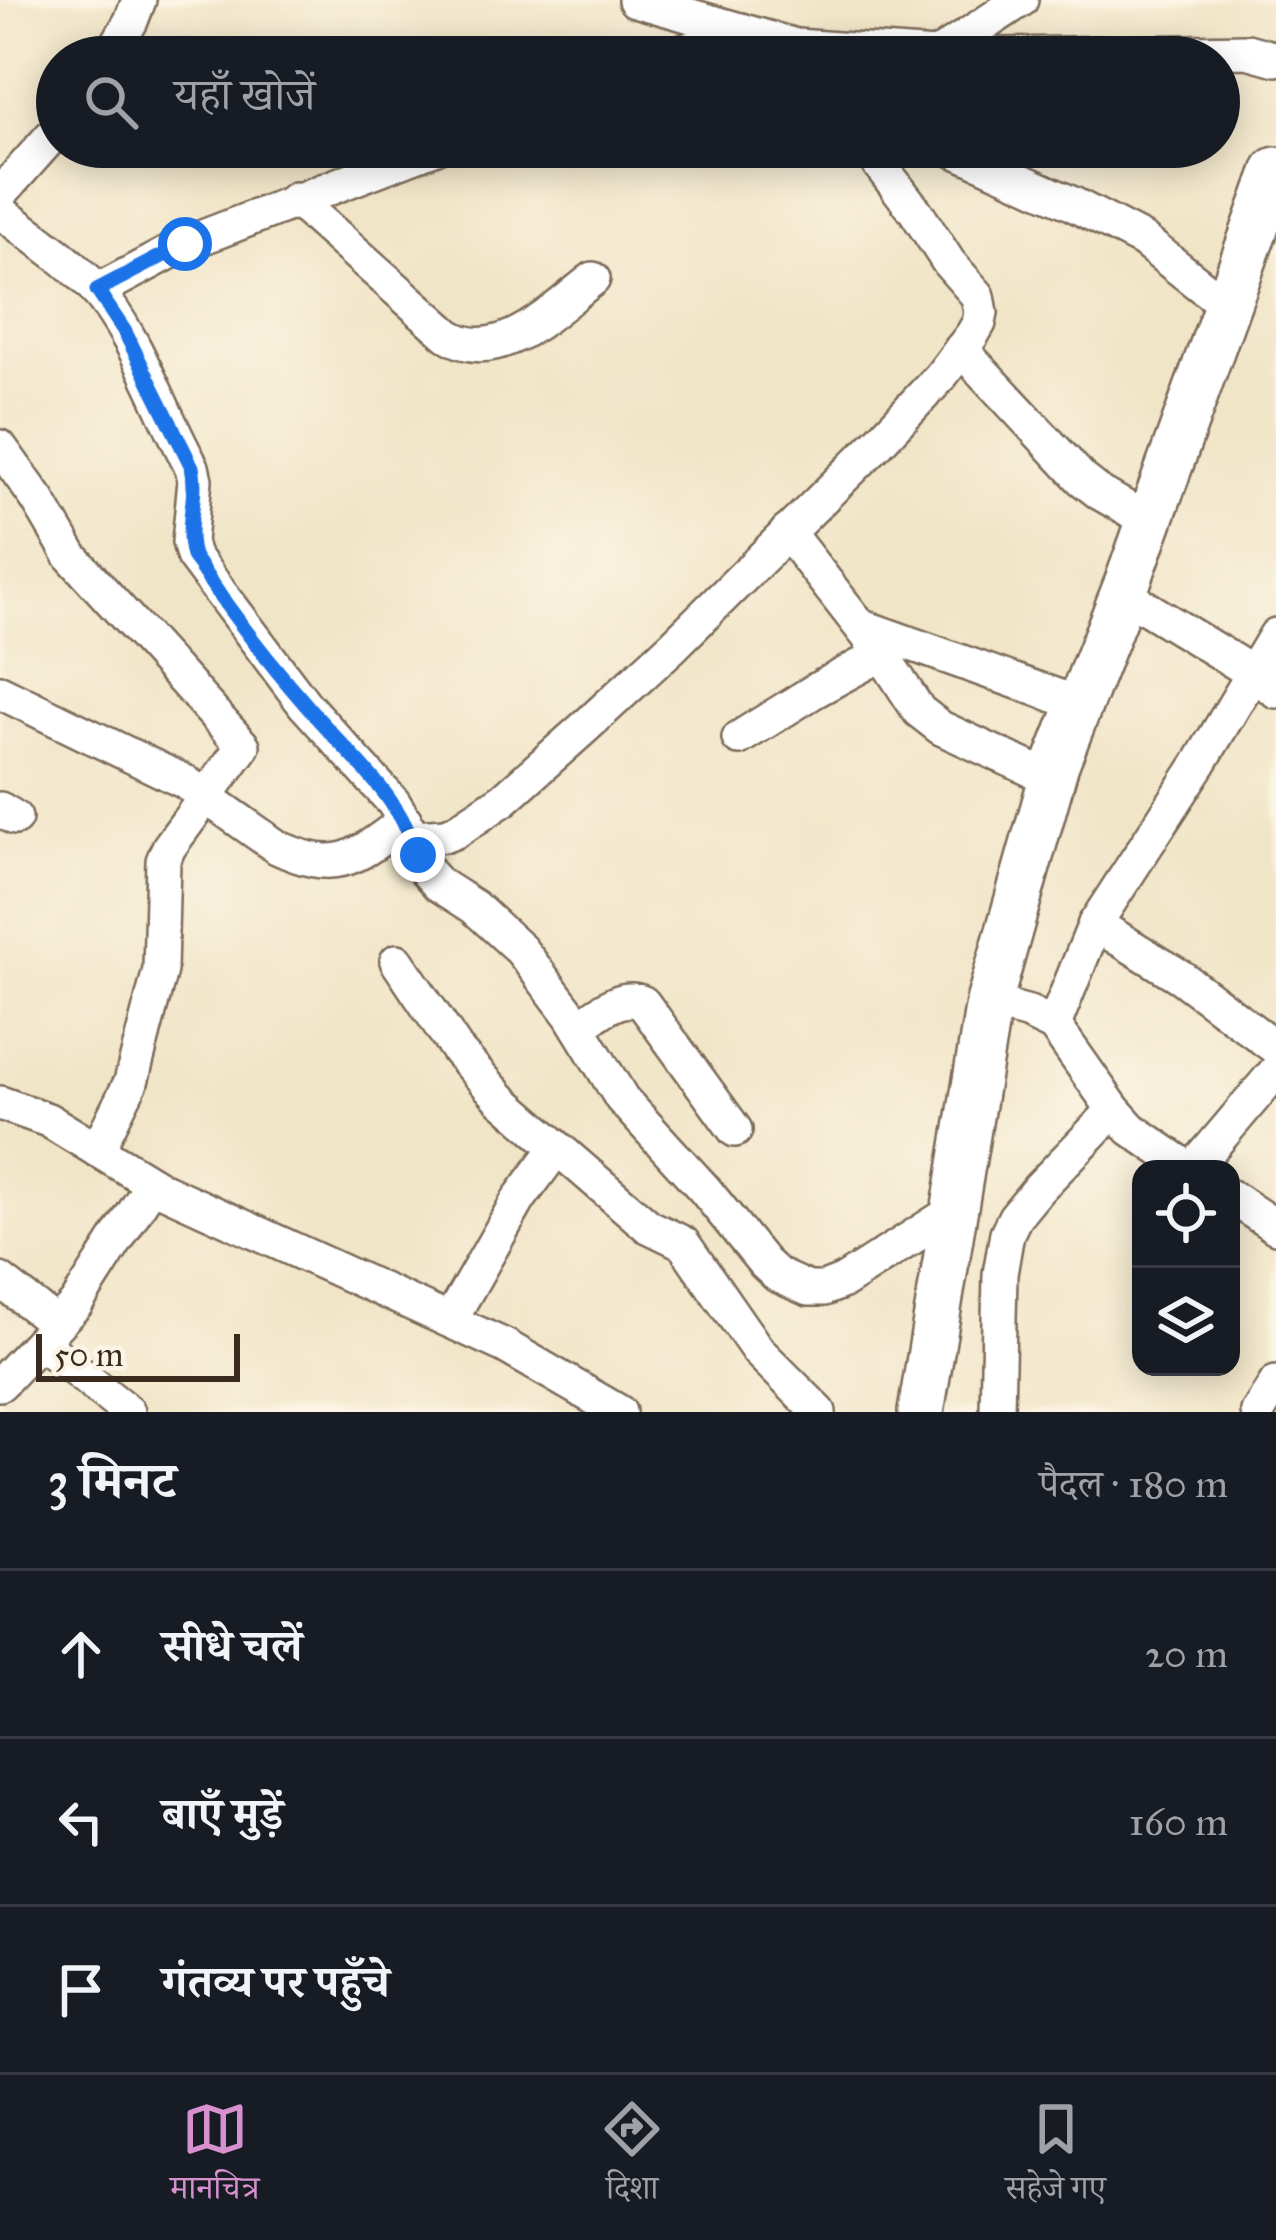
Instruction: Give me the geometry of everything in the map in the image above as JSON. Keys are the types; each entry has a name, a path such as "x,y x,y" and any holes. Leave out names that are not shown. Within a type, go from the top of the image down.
{"street":[{"path":"122,36 139,0"},
{"path":"635,0 755,36"},
{"path":"961,36 1002,5"},
{"path":"727,36 741,31"},
{"path":"1240,51 1276,59"},
{"path":"0,194 36,154"},
{"path":"97,290 185,244 379,168"},
{"path":"0,692 185,782 277,847 310,859 346,860 409,829 446,835 456,831 504,799 674,646 878,443 940,377 980,322 978,296 882,168"},
{"path":"994,168 1143,240 1227,306"},
{"path":"921,1412 989,1002 1052,778 1276,170"},
{"path":"295,199 448,335 469,345 497,344 534,324 593,279"},
{"path":"0,211 97,290 125,332 192,467 189,542 193,556 305,705 393,802 438,884 474,907 521,950 622,1099 764,1263 777,1275 808,1289 824,1289 955,1210"},
{"path":"961,349 1082,479 1149,521"},
{"path":"0,447 71,556 244,746 163,861 160,970 131,1082 97,1150"},
{"path":"787,532 882,654 919,711 930,721 1052,778"},
{"path":"1123,593 1264,682"},
{"path":"861,626 1079,704"},
{"path":"1054,1025 1095,923 1199,764 1264,682 1276,635"},
{"path":"739,738 882,654"},
{"path":"1095,923 1181,977 1264,1039 1276,1004"},
{"path":"397,962 457,1050 501,1099 648,1226 683,1243 758,1351 818,1412"},
{"path":"578,1028 622,1001 634,998 644,1003 735,1130"},
{"path":"989,1002 1054,1025 1114,1110 1143,1138 1177,1160"},
{"path":"1199,1160 1276,1071"},
{"path":"0,1102 48,1120 152,1184 505,1346 619,1412"},
{"path":"997,1412 1000,1274 1007,1233 1038,1189 1114,1110"},
{"path":"450,1319 519,1199 556,1149"},
{"path":"0,1384 76,1304 152,1184"},
{"path":"1240,1203 1276,1227"},
{"path":"0,1280 128,1412"},
{"path":"1258,1412 1276,1383"}],"route":[{"path":"185,244 97,290 125,332 192,467 189,542 193,556 305,705 393,802 418,855"}]}
